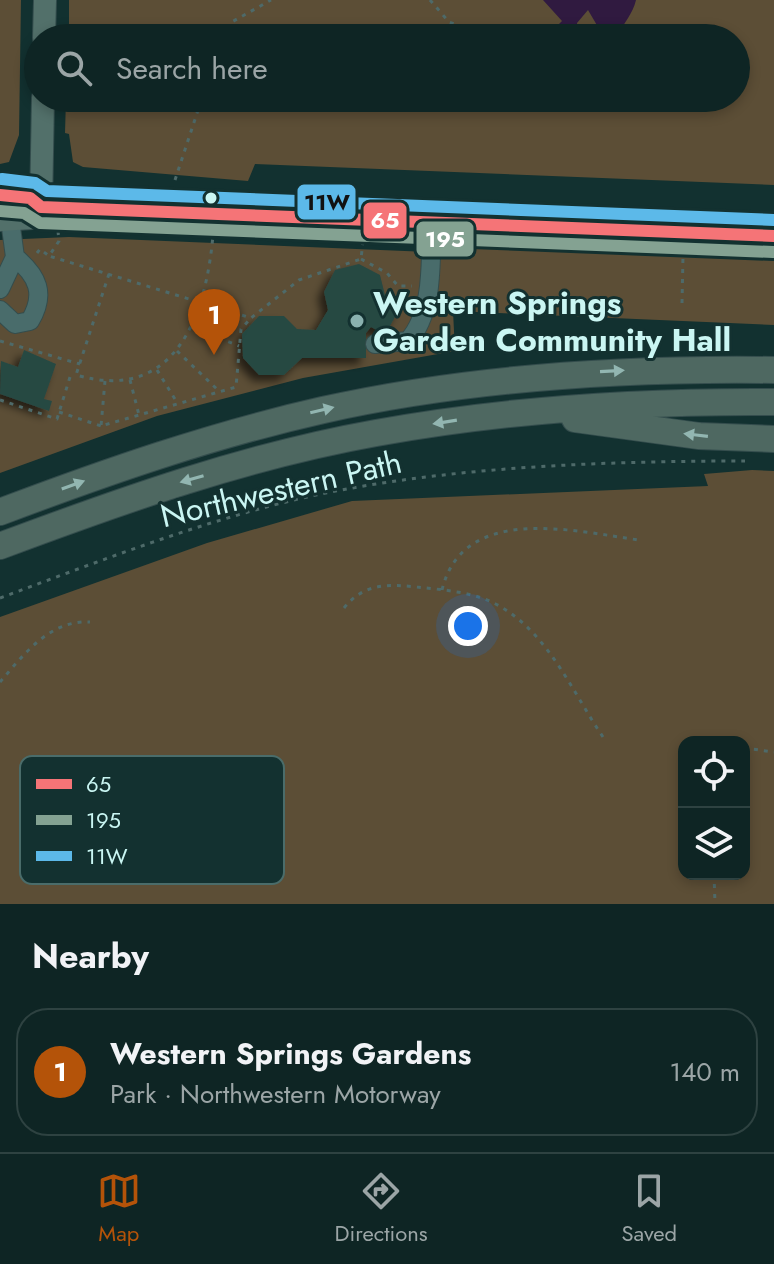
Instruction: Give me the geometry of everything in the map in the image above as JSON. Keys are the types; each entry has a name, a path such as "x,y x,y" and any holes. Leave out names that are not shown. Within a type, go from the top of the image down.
{"highway":[{"path":"0,512 187,446 276,421 379,399 612,371 774,370"},
{"path":"0,546 171,485 245,463 374,433 522,411 632,403 774,402"},
{"path":"522,411 699,436 774,439"}],"main road":[{"path":"44,24 45,0"},
{"path":"5,220 32,218 41,207 43,112"},
{"path":"0,195 30,198 41,207 774,236"}],"lane":[{"path":"1,314 15,324 30,321 40,300 34,273 15,257 5,220"},
{"path":"375,344 408,341 413,335 429,287 432,221"},
{"path":"0,289 15,257"}],"path":[{"path":"230,24 271,0"},
{"path":"430,0 449,22 455,24"},
{"path":"175,180 197,112"},
{"path":"58,231 59,241 49,256 251,318"},
{"path":"0,400 57,419 70,377 130,380 157,370 177,351 191,327 207,277 213,235"},
{"path":"361,259 363,241"},
{"path":"682,303 683,256"},
{"path":"59,412 101,426 236,387 241,329 251,318 299,280 361,259 387,273 398,286 429,287"},
{"path":"76,375 109,273"},
{"path":"191,327 239,347"},
{"path":"0,341 80,364"},
{"path":"177,351 220,392"},
{"path":"157,370 179,404"},
{"path":"130,380 140,417"},
{"path":"101,426 105,381"},
{"name":"Northwestern Path","path":"0,598 131,548 339,490 472,471 750,461"},
{"path":"442,590 457,554 485,536 540,527 639,540"},
{"path":"344,608 357,595 382,583 442,590 486,600 503,608 562,668 603,737"},
{"path":"0,682 28,650 62,624 90,622"},
{"path":"750,749 774,752"},
{"path":"714,880 715,904"}],"shaded area":[{"path":"0,0 21,0 19,135 9,162 0,164"},
{"path":"69,0 774,0 774,185 255,164 248,181 83,167 73,162 69,134 65,133 66,112 750,112 750,24 69,24"},
{"path":"543,0 636,0 625,24 596,24 588,10 577,24 559,24 562,21"},
{"path":"69,237 453,253 493,246 774,258 774,325 453,311 455,351 303,378 157,416 0,473 0,240"},
{"path":"774,471 774,904 0,904 0,617 207,543 352,501 708,486 704,474"}],"building":[{"name":"Western Springs Garden Community Hall","path":"359,264 380,275 386,299 400,308 385,335 371,327 366,333 366,358 302,358 284,375 259,375 243,358 242,334 259,316 284,316 297,329 316,330 328,310 324,292 335,270"},
{"path":"24,350 56,364 44,399 52,401 49,411 0,394 1,361 18,367"}],"transit line":[{"name":"11W","path":"2,179 35,183 47,191 774,220"},
{"name":"65","path":"0,195 30,198 41,207 774,236"},
{"name":"195","path":"0,211 24,213 40,223 773,252"}],"place":[{"name":"Western Springs Garden Community Hall","path":"357,321"},
{"name":"Western Springs Gardens","path":"214,355"}]}
